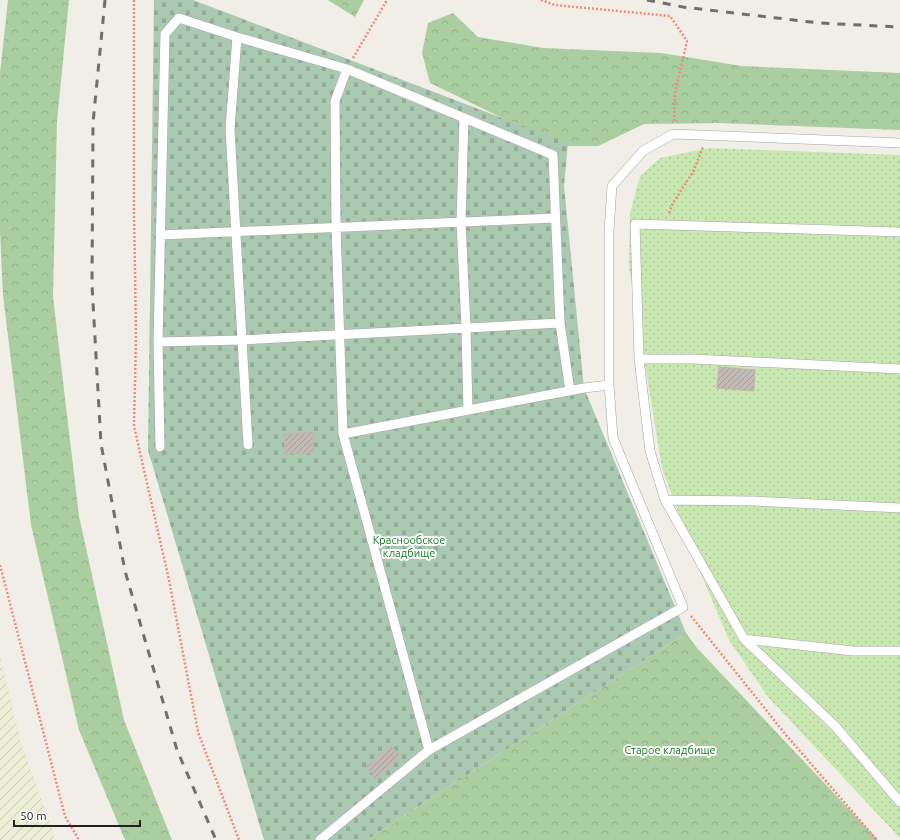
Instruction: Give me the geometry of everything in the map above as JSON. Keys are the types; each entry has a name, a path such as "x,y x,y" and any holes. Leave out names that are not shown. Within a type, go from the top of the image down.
{"lane":[{"path":"160,447 158,342 165,34 178,18 237,38 347,69 553,155 560,323 570,391"},
{"path":"237,38 230,129 248,445"},
{"path":"347,69 335,101 336,227 343,434 428,750"},
{"path":"464,118 461,222 468,410"},
{"path":"320,840 428,750 683,607 613,438 609,385 609,231 612,186 643,151 673,134 900,143"},
{"path":"160,235 555,218"},
{"path":"900,232 635,224 639,359 650,451 665,500 744,639 835,726 900,802"},
{"path":"158,342 241,340 560,323"},
{"path":"639,359 693,359 900,369"},
{"path":"343,434 609,385"},
{"path":"665,500 754,501 900,508"},
{"path":"744,639 853,651 900,651"}],"path":[{"path":"347,69 387,0"},
{"path":"541,0 555,5 670,16 687,41 675,93 673,134"},
{"path":"664,225 673,203 693,172 708,135"},
{"path":"0,565 66,816 79,840"},
{"path":"683,607 786,735 877,840"}],"green space":[{"path":"8,0 69,0 57,121 53,297 79,516 124,720 172,840 125,840 79,730 31,525 3,295 0,230 0,73"},
{"name":"Краснообское кладбище","path":"154,0 193,0 568,143 564,186 584,388 686,633 367,840 264,840 148,450"},
{"path":"328,0 364,0 355,17"},
{"path":"453,13 478,37 543,48 661,53 742,66 900,73 900,130 719,123 644,124 598,146 560,146 430,83 422,53 428,23"},
{"path":"709,148 900,155 900,838 768,697 729,640 695,560 662,468 629,267 630,213 640,176 660,158"},
{"name":"Старое кладбище","path":"686,633 697,648 878,840 367,840"},
{"path":"0,655 21,743 56,840 0,840"}],"building":[{"path":"719,367 755,370 754,391 717,388"},
{"path":"313,432 314,453 285,454 284,434"},
{"path":"390,746 402,756 377,779 366,767"}],"railway":[{"path":"105,0 93,123 92,285 101,444 125,571 177,750 216,840"},
{"path":"647,0 683,7 819,23 900,27"}]}
